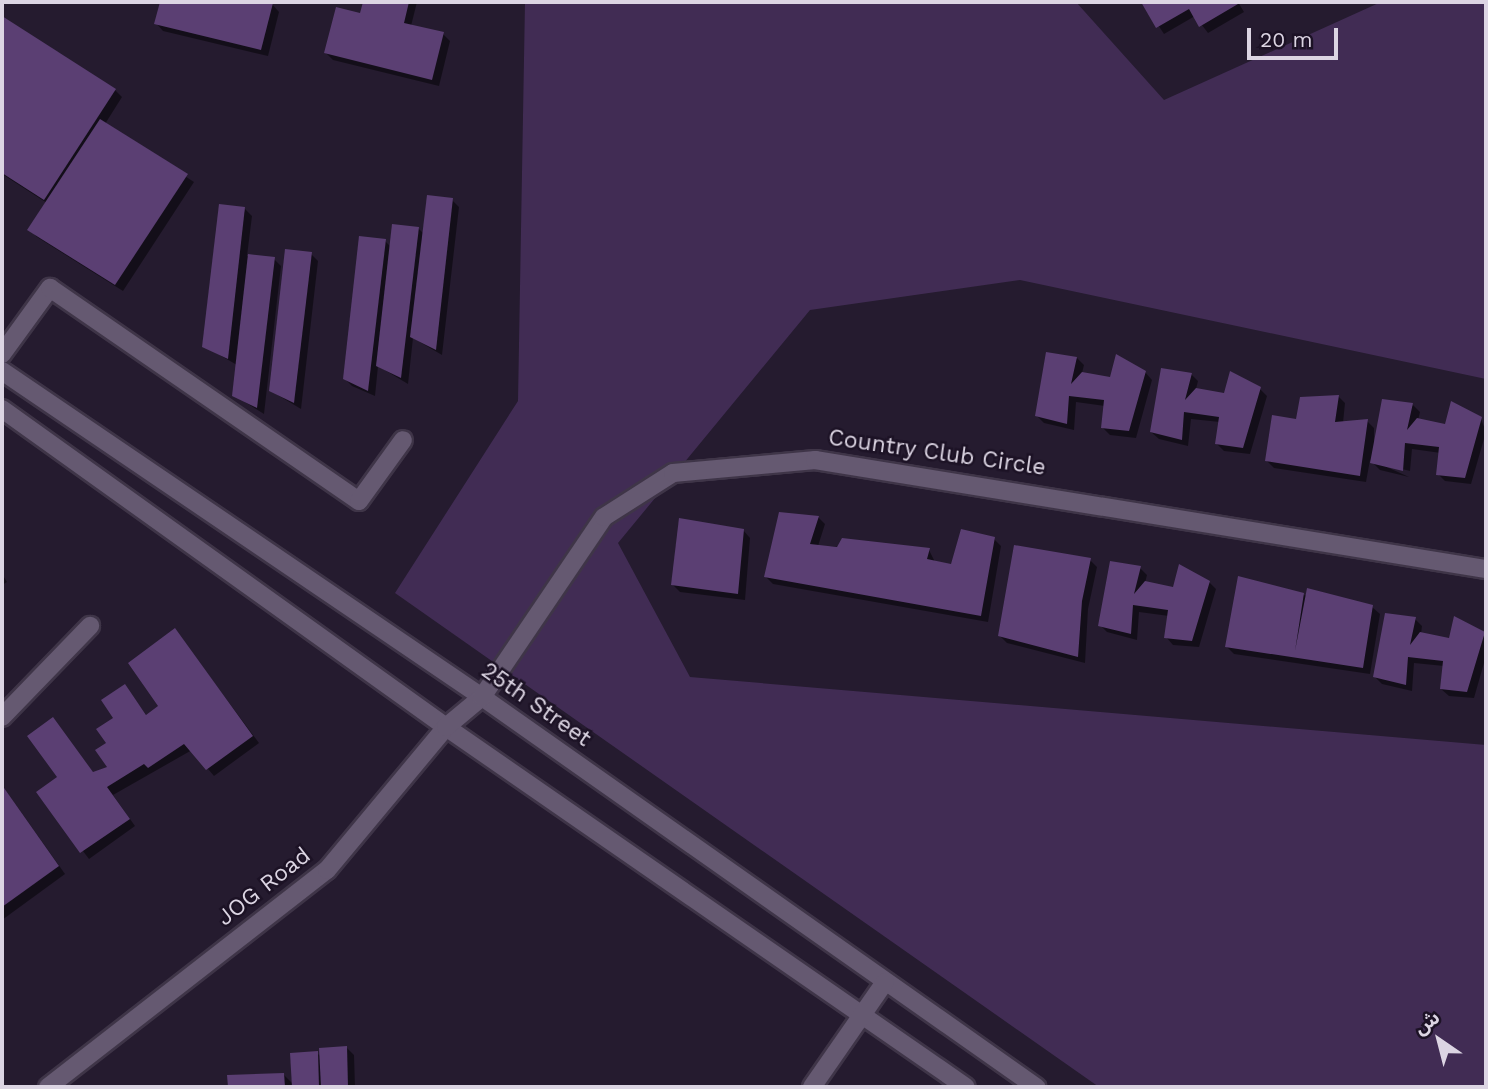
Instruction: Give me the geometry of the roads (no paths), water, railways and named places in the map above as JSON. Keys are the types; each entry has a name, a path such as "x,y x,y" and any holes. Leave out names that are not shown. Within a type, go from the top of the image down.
{"street":[{"path":"2,354 50,288 359,501 403,440"},
{"name":"25th Street","path":"2,371 482,697 1036,1087"},
{"path":"2,409 446,727 966,1087"},
{"name":"Country Club Circle","path":"482,697 604,517 673,473 815,460 1486,569"},
{"path":"2,717 90,626"},
{"name":"JOG Road","path":"48,1087 327,870 446,727 482,697"},
{"path":"813,1087 885,982"}]}
